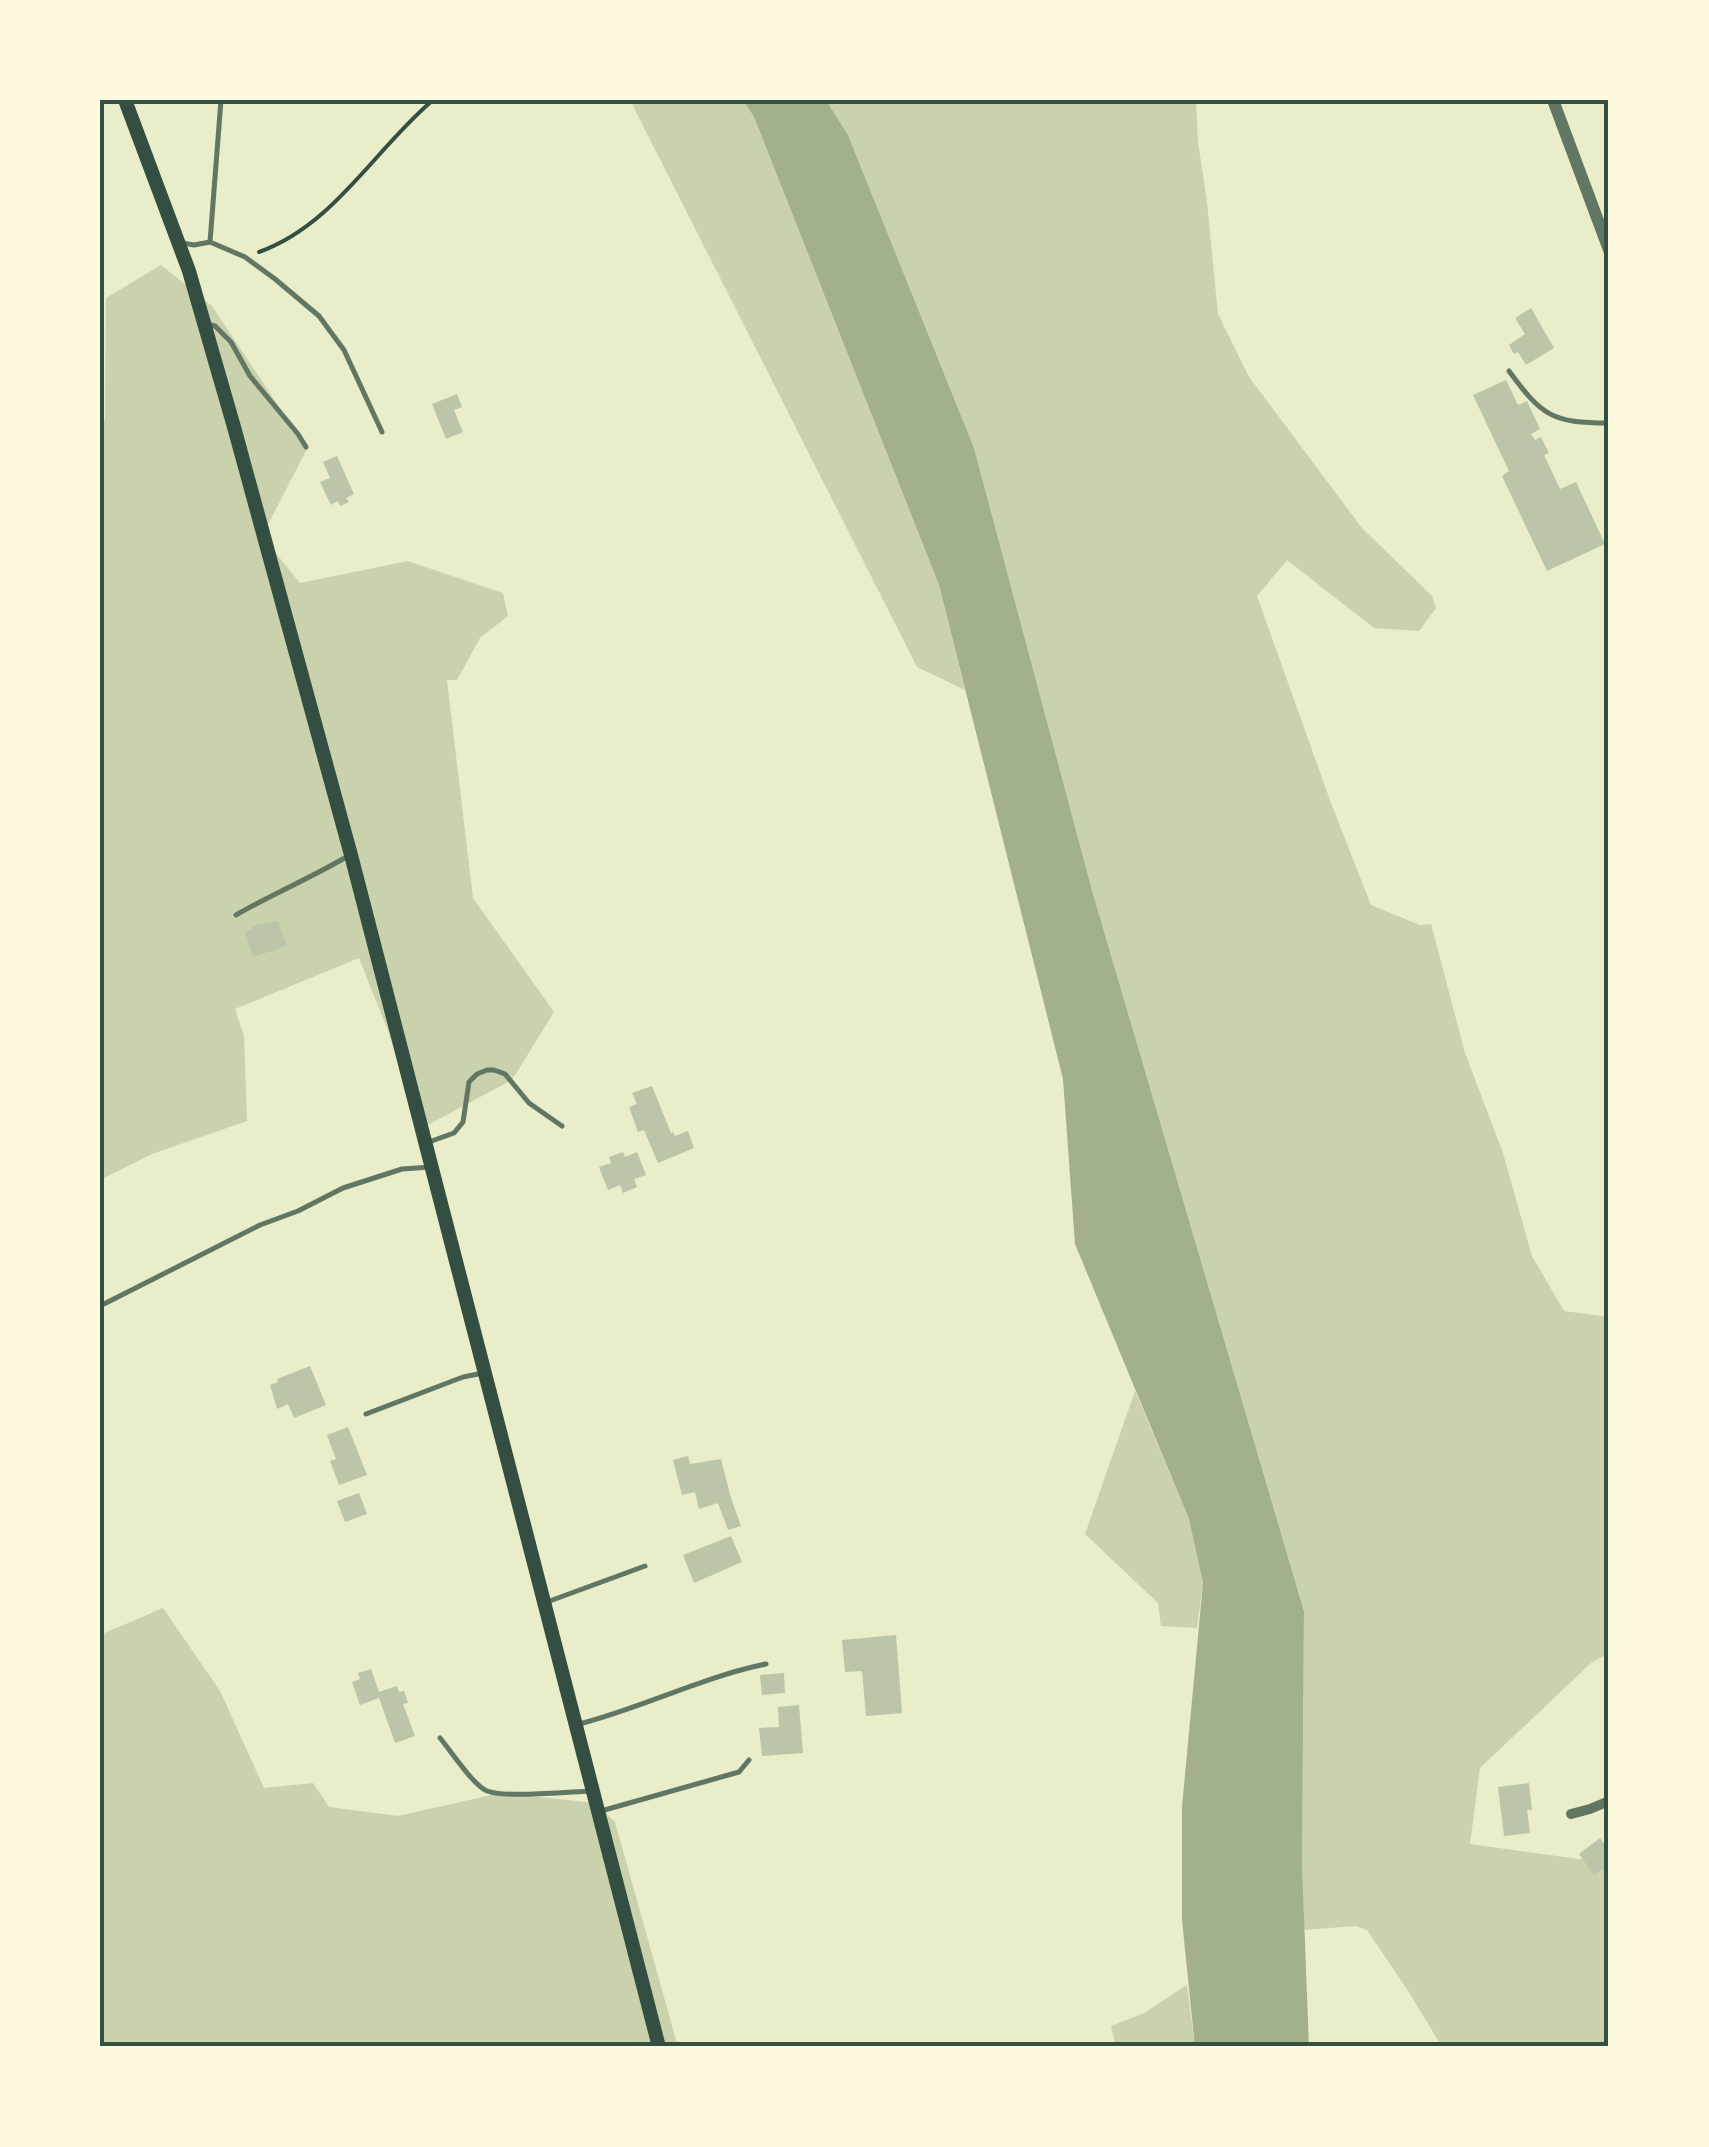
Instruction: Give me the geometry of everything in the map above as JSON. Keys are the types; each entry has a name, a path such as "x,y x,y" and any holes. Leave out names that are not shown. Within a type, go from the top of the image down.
{"main road":[{"path":"125,100 179,242 204,324 351,855 659,2047"}],"street":[{"path":"1553,100 1609,250"},
{"path":"1571,1814 1609,1801"}],"lane":[{"path":"210,242 222,100"},
{"path":"179,242 210,242 245,257 319,316 358,377 382,432"},
{"path":"204,324 215,326 231,342 250,376 306,448"},
{"path":"1508,371 1536,406 1550,416 1565,421 1609,422"},
{"path":"236,915 351,855"},
{"path":"426,1143 454,1134 464,1122 469,1082 487,1070 506,1074 528,1103 562,1126"},
{"path":"100,1306 260,1225 344,1188 402,1169 432,1166"},
{"path":"366,1414 486,1372"},
{"path":"544,1602 645,1566"},
{"path":"576,1725 740,1669 766,1664"},
{"path":"440,1738 487,1791 593,1791"},
{"path":"598,1812 738,1772 749,1760"}],"path":[{"path":"245,257 276,246 327,212 433,100"}],"shaded area":[{"path":"630,100 743,100 754,117 939,585 965,690 917,667"},
{"path":"743,100 826,100 848,135 974,448 1093,894 1304,1611 1302,1865 1309,2047 1195,2047 1182,1920 1182,1807 1203,1583 1189,1519 1075,1244 1063,1079 939,585 754,117"},
{"path":"826,100 1196,100 1218,314 1249,377 1362,528 1432,596 1436,608 1419,631 1374,628 1287,560 1257,596 1371,905 1420,925 1431,924 1465,1053 1503,1153 1532,1256 1564,1311 1609,1317 1609,1653 1591,1663 1480,1768 1470,1844 1605,1859 1609,1874 1609,2047 1442,2047 1367,1930 1356,1926 1304,1930 1304,1610 1093,894 974,448 848,135"},
{"path":"161,265 212,306 307,449 262,536 300,583 408,561 503,593 508,616 480,638 457,680 447,680 473,898 554,1012 512,1080 426,1126 359,958 235,1009 244,1036 247,1121 152,1154 100,1180 100,423 105,421 106,298"},
{"path":"1135,1391 1189,1519 1203,1583 1197,1628 1161,1626 1158,1603 1085,1534"},
{"path":"163,1608 220,1691 264,1788 313,1783 329,1807 398,1816 500,1793 595,1803 615,1822 678,2047 100,2047 100,1635"},
{"path":"1187,1985 1195,2047 1116,2047 1111,2026 1144,2013"}],"building":[{"path":"1531,308 1554,348 1526,365 1509,345 1525,334 1515,318"},
{"path":"1506,380 1518,405 1527,401 1540,429 1531,434 1535,440 1541,437 1549,453 1544,455 1560,489 1576,482 1605,544 1547,571 1502,476 1509,471 1473,395"},
{"path":"457,394 462,407 454,410 463,432 446,439 432,404"},
{"path":"337,456 354,494 340,506 338,501 331,505 320,482 330,478 323,462"},
{"path":"278,921 287,946 253,957 245,932 252,926"},
{"path":"652,1086 671,1133 675,1136 688,1131 694,1148 658,1163 644,1130 638,1132 629,1107 637,1104 632,1093"},
{"path":"623,1152 625,1157 637,1152 646,1175 634,1179 637,1187 623,1193 620,1185 608,1190 599,1167 611,1163 609,1157"},
{"path":"310,1366 326,1405 294,1418 288,1404 277,1409 270,1385"},
{"path":"348,1427 367,1475 339,1485 330,1461 336,1459 327,1435"},
{"path":"688,1456 690,1464 721,1459 741,1526 728,1530 718,1503 699,1509 695,1492 682,1495 673,1460"},
{"path":"359,1493 367,1514 345,1522 337,1501"},
{"path":"731,1536 742,1562 694,1583 683,1555"},
{"path":"896,1635 902,1713 866,1716 862,1671 845,1672 842,1640"},
{"path":"371,1669 379,1692 397,1686 399,1692 404,1691 408,1703 403,1704 415,1736 395,1743 379,1698 360,1705 352,1682 360,1679 358,1673"},
{"path":"784,1673 785,1693 762,1695 760,1675"},
{"path":"799,1705 803,1753 762,1756 759,1728 779,1727 778,1707"},
{"path":"1529,1783 1530,1833 1504,1836 1498,1787"},
{"path":"1600,1838 1609,1851 1609,1865 1594,1875 1579,1854"}]}
